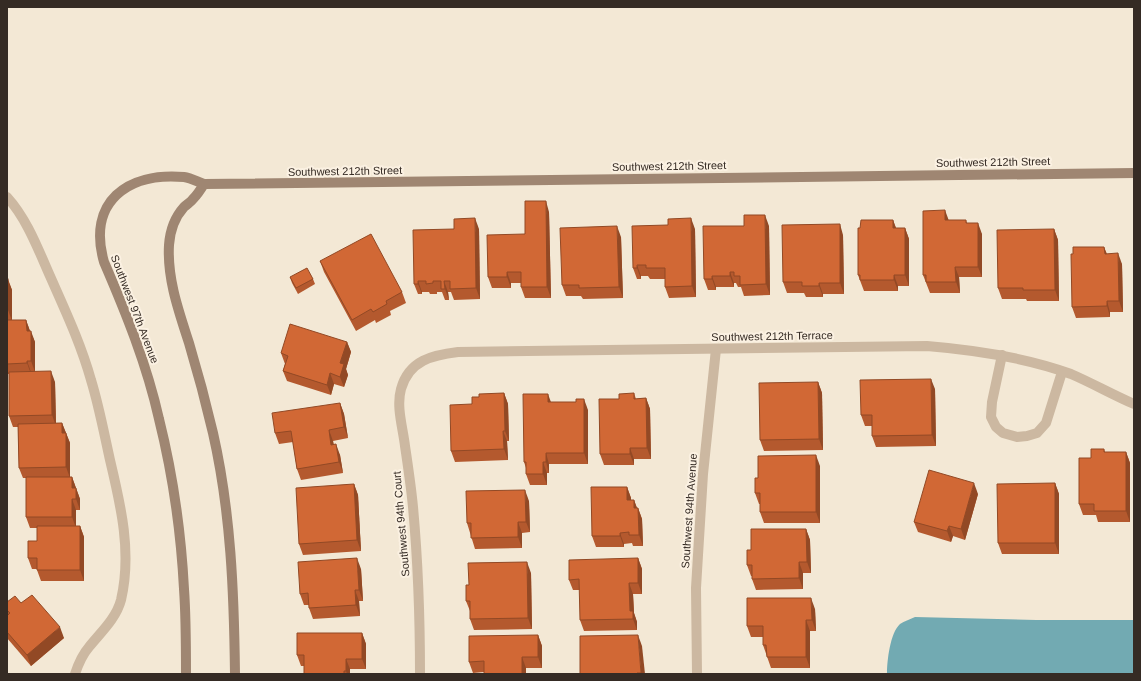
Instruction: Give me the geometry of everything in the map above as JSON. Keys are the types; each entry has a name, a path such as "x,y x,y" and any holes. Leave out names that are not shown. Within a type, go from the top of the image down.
{"street":[{"name":"Southwest 212th Street","path":"204,184 1134,172"},
{"name":"Southwest 97th Avenue","path":"186,674 182,553 169,460 159,418 134,334 104,262 100,251 99,238 100,224 108,206 114,196 123,188 134,183 156,178 185,177 204,184"},
{"path":"204,184 193,200 178,215 170,235 169,262 174,295 209,416 225,501 233,588 235,674"},
{"path":"7,197 14,204 32,234 69,318 91,381 122,513 126,560 121,602 112,619 88,648 75,674"},
{"name":"Southwest 212th Terrace","path":"408,374 417,364 428,357 458,352 927,346 961,348 1036,363 1092,384 1134,404"},
{"name":"Southwest 94th Avenue","path":"697,674 696,588 703,474 716,349"},
{"path":"1002,355 992,402 991,417 996,427 1003,433 1017,437 1037,433 1046,423 1062,372"},
{"name":"Southwest 94th Court","path":"408,374 401,389 400,404 416,540 420,674"}],"water":[{"path":"915,617 1036,620 1134,620 1134,674 887,674 888,655 891,640 900,624"}],"building":[{"path":"525,201 546,201 547,287 521,287 521,272 507,272 507,277 488,277 487,235 525,234"},
{"path":"945,210 945,220 966,220 966,223 978,223 978,267 955,267 956,282 926,282 926,275 923,275 923,211"},
{"path":"744,215 765,215 766,284 740,285 740,276 734,276 734,272 730,272 730,276 712,276 712,279 704,279 703,226 744,226"},
{"path":"475,218 476,288 450,289 450,281 444,281 445,289 441,289 441,281 433,281 433,283 426,284 426,281 418,281 418,284 414,284 413,230 454,229 454,219"},
{"path":"691,218 692,286 665,287 665,268 646,268 646,265 637,265 637,268 633,268 632,226 668,225 668,219"},
{"path":"861,220 893,220 893,228 905,228 905,275 894,275 894,280 860,280 860,275 858,275 858,228 860,228"},
{"path":"840,224 840,283 819,283 819,286 802,286 802,282 783,282 782,225"},
{"path":"617,226 619,287 579,288 579,285 562,285 560,228"},
{"path":"1054,229 1055,290 998,288 997,230"},
{"path":"371,234 402,292 386,301 387,304 373,312 371,309 352,320 320,261"},
{"path":"1073,247 1104,247 1105,254 1118,253 1119,301 1107,301 1107,306 1072,307 1071,254 1073,254"},
{"path":"307,268 313,279 296,288 290,277"},
{"path":"8,279 8,310 7,310"},
{"path":"7,320 26,320 27,331 31,331 31,361 27,361 27,363 7,364"},
{"path":"290,324 347,342 340,363 344,364 340,377 330,373 327,385 283,371 288,356 281,353"},
{"path":"51,371 52,415 9,416 9,372"},
{"path":"931,379 932,435 872,436 872,415 861,415 860,380"},
{"path":"818,382 819,439 760,440 759,383"},
{"path":"504,393 504,449 451,451 450,405 472,404 472,397 479,397 479,394"},
{"path":"634,393 634,399 646,398 647,448 630,448 630,454 600,454 599,399 619,399 619,394"},
{"path":"523,394 548,394 548,402 576,402 576,399 584,399 584,453 546,453 546,462 543,462 543,474 526,474 526,462 524,462"},
{"path":"340,403 344,427 329,430 331,445 336,444 339,462 297,469 291,431 275,433 272,413"},
{"path":"62,423 62,433 66,433 66,467 19,468 18,424"},
{"path":"1091,449 1104,449 1104,452 1126,452 1126,511 1094,511 1094,504 1079,504 1079,458 1091,458"},
{"path":"816,455 816,512 760,512 760,493 755,493 755,478 758,478 758,456"},
{"path":"929,470 974,483 961,529 949,526 947,531 914,522"},
{"path":"26,477 72,477 72,488 76,488 76,499 72,499 72,517 26,517"},
{"path":"1055,483 1055,543 998,543 997,484"},
{"path":"354,484 357,540 299,544 296,488"},
{"path":"591,487 627,487 627,500 634,500 634,508 638,508 639,535 629,535 629,532 620,533 620,536 592,536"},
{"path":"525,490 526,522 518,522 518,537 471,538 471,523 467,523 466,491"},
{"path":"37,526 80,526 80,570 37,570 37,558 28,558 28,541 37,541"},
{"path":"751,529 806,529 807,562 799,562 799,578 752,579 752,565 747,565 747,550 751,550"},
{"path":"357,558 359,590 355,590 356,605 309,608 308,593 300,594 298,562"},
{"path":"638,558 638,583 629,583 630,611 633,611 633,619 580,620 579,579 569,580 569,560"},
{"path":"527,562 528,618 470,619 470,601 466,601 466,585 469,585 468,563"},
{"path":"32,595 60,627 27,655 7,632 7,616 10,613 7,610 7,602 15,596 21,603"},
{"path":"747,598 811,598 812,620 806,620 806,657 767,657 766,645 763,645 763,626 747,626"},
{"path":"297,633 362,633 362,659 346,659 346,671 344,671 344,674 304,674 304,655 297,655"},
{"path":"538,635 538,657 522,657 522,674 484,674 484,661 469,662 469,636"},
{"path":"638,635 641,673 580,674 580,636"}]}
